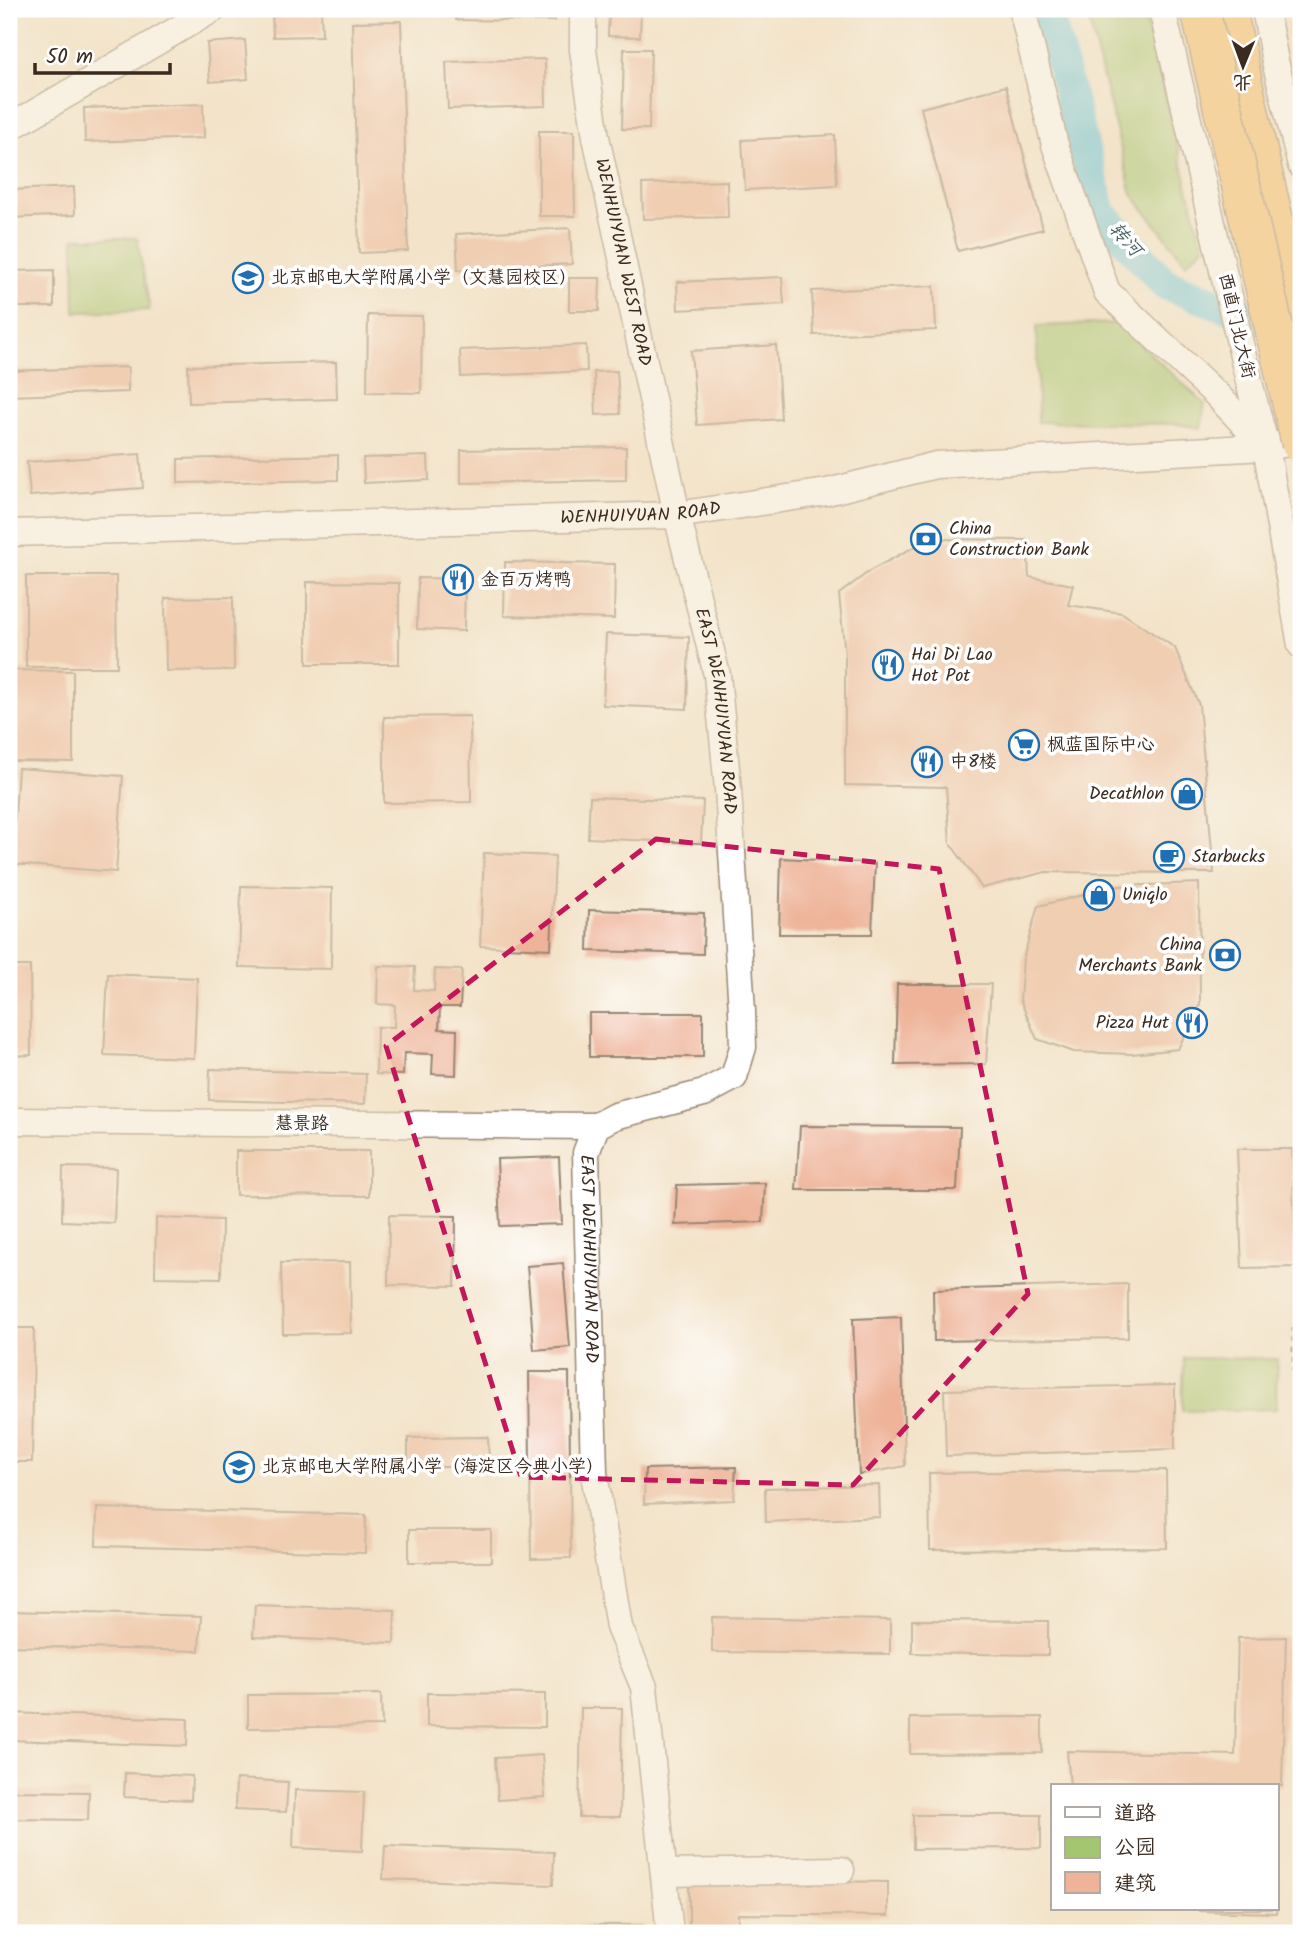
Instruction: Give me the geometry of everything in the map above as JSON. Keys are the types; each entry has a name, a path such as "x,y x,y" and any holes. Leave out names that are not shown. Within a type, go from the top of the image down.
{"highway":[{"path":"1200,9 1290,444"},
{"path":"1227,9 1256,148 1301,337"}],"street":[{"path":"9,128 213,9"},
{"name":"WENHUIYUAN WEST ROAD","path":"583,9 583,50 596,136 677,514"},
{"path":"1022,9 1055,145 1107,292 1217,395 1290,444"},
{"name":"西直门北大街","path":"1162,9 1248,378 1290,444 1291,519 1301,645"},
{"path":"1265,9 1301,165"},
{"path":"1248,378 1301,378"},
{"name":"WENHUIYUAN ROAD","path":"9,533 677,514 827,492 936,465 1290,444"},
{"name":"EAST WENHUIYUAN ROAD","path":"670,1933 644,1687 619,1627 594,1473 586,1153 596,1126 615,1116 704,1093 734,1077 743,1047 728,789 716,675 677,514"},
{"name":"慧景路","path":"9,1121 596,1126"},
{"path":"664,1873 841,1870"}],"path":[{"path":"1293,1327 1293,1404 1301,1404"}],"highlighted area":[{"path":"656,839 939,869 1028,1294 853,1485 521,1477 386,1046"}],"green space":[{"path":"1086,9 1143,9 1204,247 1186,263 1132,194"},
{"path":"74,238 137,238 150,310 75,312"},
{"path":"1117,323 1205,404 1201,428 1176,424 1038,422 1037,326"},
{"path":"1184,1358 1277,1359 1276,1409 1182,1411"}],"building":[{"path":"272,9 321,9 322,36 273,37"},
{"path":"456,9 555,9 555,21 456,20"},
{"path":"609,9 641,9 640,37 608,36"},
{"path":"401,21 408,251 359,253 352,22"},
{"path":"245,40 248,79 210,82 207,43"},
{"path":"624,49 651,49 649,129 622,129"},
{"path":"545,59 546,106 448,109 446,62"},
{"path":"1006,86 1043,229 958,251 921,108"},
{"path":"203,104 204,138 85,142 84,108"},
{"path":"539,131 574,131 575,216 539,216"},
{"path":"835,135 837,185 745,190 742,140"},
{"path":"727,181 728,217 643,219 642,184"},
{"path":"74,187 75,215 9,218 9,190"},
{"path":"570,228 572,264 458,270 456,234"},
{"path":"54,270 54,307 9,307 9,271"},
{"path":"782,277 784,304 678,310 677,282"},
{"path":"569,278 600,278 599,311 569,311"},
{"path":"934,286 936,330 814,335 812,291"},
{"path":"368,315 422,316 421,393 367,392"},
{"path":"586,345 587,371 461,377 460,350"},
{"path":"776,345 781,419 697,425 691,351"},
{"path":"336,362 337,399 189,403 188,366"},
{"path":"128,367 128,392 9,396 9,371"},
{"path":"617,371 620,414 596,415 594,372"},
{"path":"626,447 626,480 461,483 461,450"},
{"path":"140,454 143,488 30,496 27,462"},
{"path":"338,455 338,480 178,483 178,459"},
{"path":"428,456 429,480 364,483 363,458"},
{"name":"枫蓝国际中心","path":"929,539 1027,540 1029,577 1073,585 1068,605 1122,613 1175,648 1199,705 1214,873 1046,872 982,888 950,843 946,787 845,785 845,655 839,594 871,570"},
{"path":"505,562 615,564 614,619 504,616"},
{"path":"26,576 116,576 117,667 26,667"},
{"path":"418,578 465,579 464,631 417,629"},
{"path":"307,582 399,583 399,664 307,664"},
{"path":"233,597 234,670 166,671 165,598"},
{"path":"606,634 689,637 687,709 603,705"},
{"path":"9,670 73,671 73,762 9,761"},
{"path":"470,716 471,802 384,803 384,717"},
{"path":"18,768 123,776 116,872 12,864"},
{"path":"590,797 703,801 701,843 588,838"},
{"path":"484,853 555,856 551,949 480,946"},
{"path":"781,858 875,863 872,934 779,934"},
{"path":"1199,883 1200,1004 1178,1049 1132,1054 1074,1052 1037,1039 1020,1000 1023,959 1038,906 1119,886"},
{"path":"241,886 332,888 331,969 239,967"},
{"path":"589,910 704,913 703,954 588,951"},
{"path":"9,966 30,966 31,1055 9,1056"},
{"path":"378,966 415,967 414,990 434,991 435,969 462,970 460,1007 440,1007 439,1029 457,1030 456,1075 432,1074 433,1054 404,1053 403,1075 376,1074 377,1027 394,1027 395,1005 377,1004"},
{"path":"108,974 197,978 194,1058 104,1055"},
{"path":"897,984 991,984 986,1064 895,1065"},
{"path":"589,1013 703,1013 703,1057 589,1057"},
{"path":"210,1069 366,1074 365,1104 209,1100"},
{"path":"800,1126 960,1127 957,1190 796,1190"},
{"path":"1237,1149 1292,1149 1296,1267 1242,1268"},
{"path":"236,1151 369,1151 369,1196 236,1195"},
{"path":"559,1157 562,1224 500,1226 497,1159"},
{"path":"63,1167 116,1168 114,1223 62,1221"},
{"path":"765,1183 763,1222 675,1225 677,1185"},
{"path":"389,1215 456,1216 455,1286 388,1285"},
{"path":"156,1218 222,1220 221,1278 155,1277"},
{"path":"350,1262 351,1333 283,1334 281,1263"},
{"path":"563,1263 570,1347 534,1350 527,1266"},
{"path":"1128,1284 1128,1338 934,1341 933,1290"},
{"path":"901,1317 905,1466 859,1475 853,1319"},
{"path":"9,1328 34,1328 32,1462 9,1462"},
{"path":"529,1372 569,1372 571,1558 531,1559"},
{"path":"1175,1385 1175,1449 946,1456 944,1390"},
{"path":"488,1437 489,1467 408,1467 408,1438"},
{"path":"736,1467 734,1500 644,1504 645,1469"},
{"path":"1166,1470 1167,1548 930,1550 929,1473"},
{"path":"879,1485 880,1517 766,1522 765,1488"},
{"path":"97,1508 366,1515 365,1553 96,1546"},
{"path":"409,1530 491,1530 491,1562 409,1562"},
{"path":"255,1605 395,1610 394,1643 253,1637"},
{"path":"9,1611 201,1616 199,1651 9,1646"},
{"path":"712,1617 890,1620 890,1654 712,1652"},
{"path":"912,1620 1048,1621 1048,1655 912,1653"},
{"path":"1286,1637 1282,1786 1070,1784 1067,1751 1235,1755 1238,1638"},
{"path":"427,1693 545,1694 545,1727 427,1726"},
{"path":"381,1694 382,1726 248,1728 248,1695"},
{"path":"581,1708 622,1708 620,1817 579,1817"},
{"path":"9,1713 188,1719 187,1746 9,1740"},
{"path":"1042,1717 1042,1753 910,1754 910,1718"},
{"path":"542,1755 545,1797 498,1800 495,1758"},
{"path":"125,1773 192,1776 191,1800 124,1797"},
{"path":"236,1779 288,1782 286,1812 235,1810"},
{"path":"295,1790 364,1792 362,1851 293,1848"},
{"path":"9,1791 89,1792 88,1820 9,1819"},
{"path":"913,1815 1041,1815 1041,1848 913,1849"},
{"path":"385,1846 554,1852 553,1885 383,1879"},
{"path":"689,1879 888,1882 888,1916 738,1914 738,1933 689,1933"},
{"path":"1199,1910 1277,1910 1276,1913"},
{"path":"565,1925 643,1925 643,1933 565,1933"}],"waterway":[{"name":"转河","path":"1047,9 1101,213 1165,284 1293,332"}],"place":[{"name":"北京邮电大学附属小学（文慧园校区）","path":"248,278"},
{"name":"China Construction Bank","path":"926,539"},
{"name":"金百万烤鸭","path":"458,580"},
{"name":"Hai Di Lao Hot Pot","path":"888,665"},
{"name":"枫蓝国际中心","path":"1024,745"},
{"name":"中8楼","path":"927,762"},
{"name":"Decathlon","path":"1187,794"},
{"name":"Starbucks","path":"1169,857"},
{"name":"Uniqlo","path":"1099,895"},
{"name":"China Merchants Bank","path":"1225,955"},
{"name":"Pizza Hut","path":"1192,1023"},
{"name":"北京邮电大学附属小学（海淀区今典小学）","path":"239,1467"}]}
